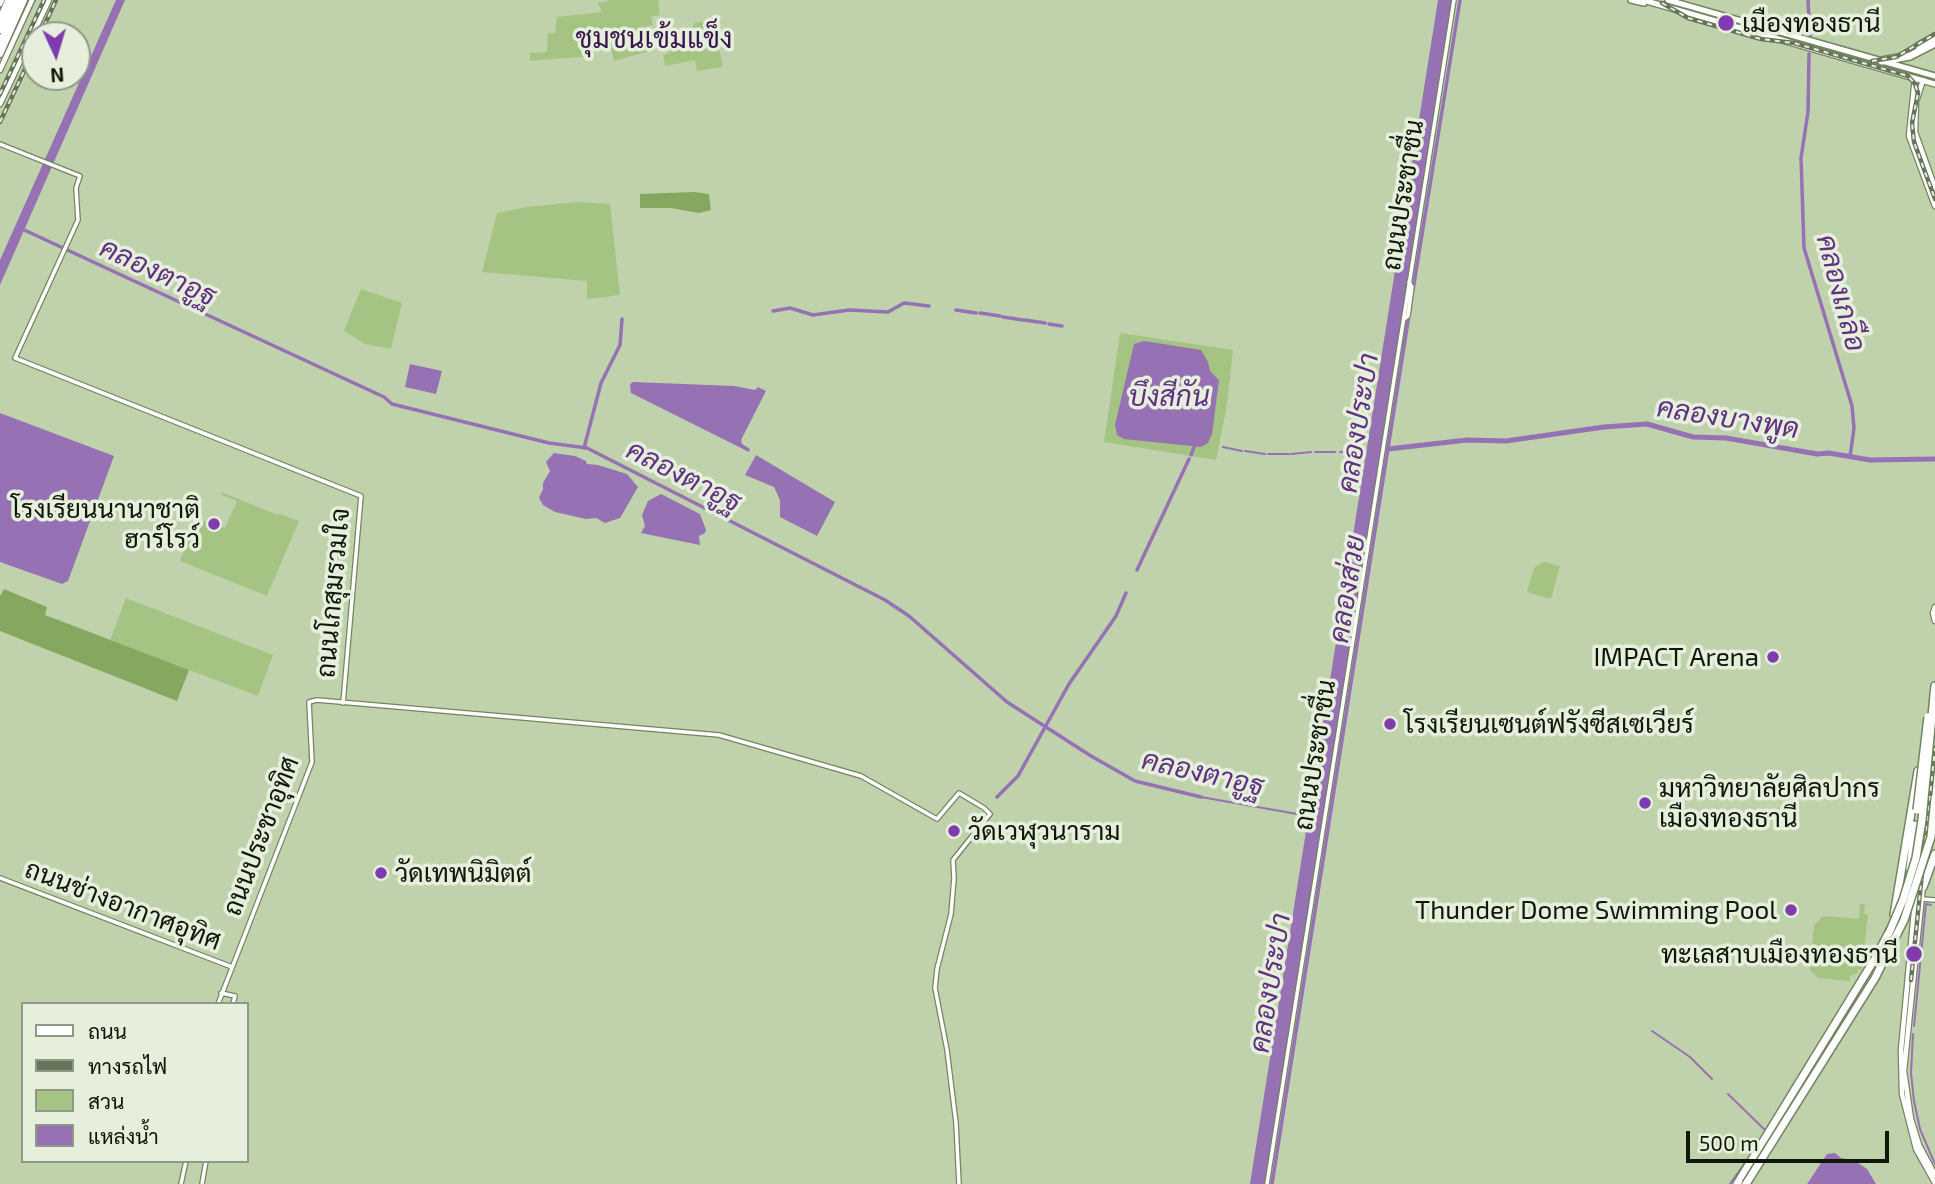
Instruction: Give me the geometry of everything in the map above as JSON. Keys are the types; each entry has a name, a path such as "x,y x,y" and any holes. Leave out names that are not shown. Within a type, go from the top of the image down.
{"highway":[{"path":"0,16 15,0"},
{"path":"0,32 15,0"},
{"path":"3,46 15,0"},
{"path":"0,54 15,0"},
{"path":"1900,58 1935,37"},
{"path":"1882,61 1910,56 1935,43"},
{"path":"1737,1184 1889,933 1903,900 1916,858 1922,820 1935,686"},
{"path":"1903,894 1913,851 1926,730 1934,695"},
{"path":"1889,933 1897,904 1920,758 1934,728"},
{"path":"1931,837 1935,798"},
{"path":"1746,1184 1875,978 1912,900 1935,817"},
{"path":"1913,851 1917,876"},
{"path":"1923,887 1935,854"}],"main road":[{"path":"0,70 15,0"},
{"path":"0,104 49,0"},
{"path":"1631,0 1654,4"},
{"path":"1643,0 1935,83"},
{"path":"1668,0 1935,76"},
{"path":"0,63 3,46"},
{"path":"1915,78 1911,143 1935,206"},
{"path":"1923,80 1912,128 1935,188"},
{"path":"1935,607 1935,621"},
{"path":"1935,717 1901,1050 1903,1104 1913,1141 1935,1183"},
{"path":"1935,772 1905,1071 1911,1119 1919,1145 1935,1175"}],"street":[{"name":"ถนนประชาชื่น","path":"1267,1184 1454,0"},
{"name":"ถนนโกสุมรวมใจ","path":"0,144 80,176 76,188 78,220 15,358 361,496 343,703 719,734 861,776 937,819 960,793 990,814 953,860 951,914 935,988 947,1050 960,1164 959,1184"},
{"name":"ถนนประชาอุทิศ","path":"219,1002 312,762 309,702 317,700 343,703"},
{"name":"ถนนช่างอากาศอุทิศ","path":"0,878 232,967"},
{"path":"1922,899 1935,900"},
{"path":"221,993 235,996 234,1002"},
{"path":"181,1184 186,1163"},
{"path":"202,1184 206,1163"}],"green space":[{"path":"610,0 658,0 660,15 651,17 653,25 645,27 649,51 614,61 608,37 588,38 592,56 530,61 530,53 547,52 548,33 555,33 557,17 602,12 598,3"},
{"path":"713,20 723,67 697,71 695,60 665,66 663,55 670,53 670,50 680,50 681,29 693,28 694,23"},
{"path":"640,194 709,194 711,210 699,213 671,208 640,208"},
{"path":"577,202 610,204 620,295 587,299 587,281 482,272 497,213"},
{"path":"361,289 402,303 391,349 365,344 344,331"},
{"name":"บึงสีกัน","path":"1120,333 1233,350 1227,405 1216,460 1104,442"},
{"path":"221,492 299,521 267,596 180,561 196,519 225,528 237,501 222,495"},
{"path":"1544,562 1560,566 1551,599 1527,592 1534,568"},
{"path":"4,589 47,607 45,615 189,670 177,701 0,631 0,596"},
{"path":"126,598 273,655 258,696 110,640"},
{"path":"1860,904 1865,904 1864,914 1868,914 1862,970 1850,976 1850,981 1818,978 1810,970 1814,925 1826,916 1859,919"}],"water":[{"path":"116,0 125,0 91,78 91,56"},
{"name":"คลองประปา","path":"1438,0 1452,0 1265,1184 1250,1184"},
{"path":"75,91 85,91 0,285 0,260"},
{"name":"บึงสีกัน","path":"1144,341 1201,350 1210,371 1219,380 1212,434 1208,443 1201,447 1124,439 1117,435 1115,425 1134,344"},
{"path":"410,364 442,371 436,394 405,387"},
{"path":"630,384 734,386 755,390 758,387 766,391 741,440 742,444 750,449 749,452 631,393"},
{"path":"0,413 114,456 68,581 62,584 0,562"},
{"path":"554,453 575,456 587,464 627,474 638,487 620,518 605,523 596,518 586,519 555,512 543,505 539,498 550,471 546,462"},
{"path":"756,455 835,502 817,536 780,517 780,500 774,487 745,475"},
{"path":"661,494 700,514 706,530 699,536 700,545 641,533 645,526 642,515 648,501"},
{"path":"1835,1153 1841,1158 1854,1160 1867,1169 1876,1184 1807,1184 1827,1154"}],"waterway":[{"path":"16,40 35,0"},
{"name":"คลองส่วย","path":"1413,290 1460,0"},
{"name":"คลองเกลือ","path":"1808,0 1810,36"},
{"name":"คลองเกลือ","path":"1809,54 1808,112 1801,158 1804,248 1852,406 1854,428 1850,457"},
{"name":"คลองตาอูฐ","path":"20,228 384,397 392,404 549,443 587,448 885,600 909,616 1007,702 1091,756 1135,781 1201,797"},
{"path":"773,311 790,308 813,315 849,310 888,312 904,303 929,306"},
{"path":"956,310 976,313"},
{"path":"980,313 1000,316"},
{"name":"คลองส่วย","path":"1272,1184 1409,315"},
{"path":"1003,317 1023,320"},
{"path":"584,448 601,383 620,345 622,319"},
{"path":"1025,320 1045,323"},
{"path":"1049,324 1062,326"},
{"name":"คลองบางพูด","path":"1388,449 1467,440 1506,441 1604,427 1647,424 1693,437 1726,438 1817,454 1829,453 1870,460 1935,459"},
{"path":"1191,455 1195,444"},
{"name":"คลองบางพูด","path":"1223,447 1242,451"},
{"name":"คลองบางพูด","path":"1245,451 1265,454"},
{"name":"คลองบางพูด","path":"1340,452 1358,451"},
{"name":"คลองบางพูด","path":"1291,454 1311,452"},
{"name":"คลองบางพูด","path":"1315,452 1335,452"},
{"name":"คลองบางพูด","path":"1268,454 1289,454"},
{"path":"1137,570 1189,459"},
{"path":"997,797 1018,776 1069,684 1116,616 1126,593"},
{"name":"คลองตาอูฐ","path":"1201,797 1297,814"},
{"path":"1914,1026 1926,904 1931,905"},
{"path":"1652,1031 1690,1057 1712,1079"},
{"path":"1913,1034 1911,1073 1914,1101 1920,1129 1935,1164"},
{"path":"1728,1094 1766,1131"},
{"path":"1730,1184 1752,1153"}],"railway":[{"path":"0,94 44,0"},
{"path":"46,21 56,0"},
{"path":"1662,3 1688,18 1761,39 1794,43 1908,76 1918,93 1912,123 1914,142 1935,199"},
{"path":"1872,61 1896,57 1935,34"},
{"path":"0,122 21,78"},
{"path":"1911,980 1935,748"}],"place":[{"name":"เมืองทองธานี","path":"1726,23"},
{"name":"โรงเรียนนานาชาติ ฮาร์โรว์","path":"214,524"},
{"name":"IMPACT Arena","path":"1773,657"},
{"name":"โรงเรียนเซนต์ฟรังซีสเซเวียร์","path":"1390,724"},
{"name":"มหาวิทยาลัยศิลปากร เมืองทองธานี","path":"1645,803"},
{"name":"วัดเวฬุวนาราม","path":"954,831"},
{"name":"วัดเทพนิมิตต์","path":"381,873"},
{"name":"Thunder Dome Swimming Pool","path":"1791,910"},
{"name":"ทะเลสาบเมืองทองธานี","path":"1914,954"}],"district":[{"name":"ชุมชนเข้มแข็ง","path":"654,39"}]}
